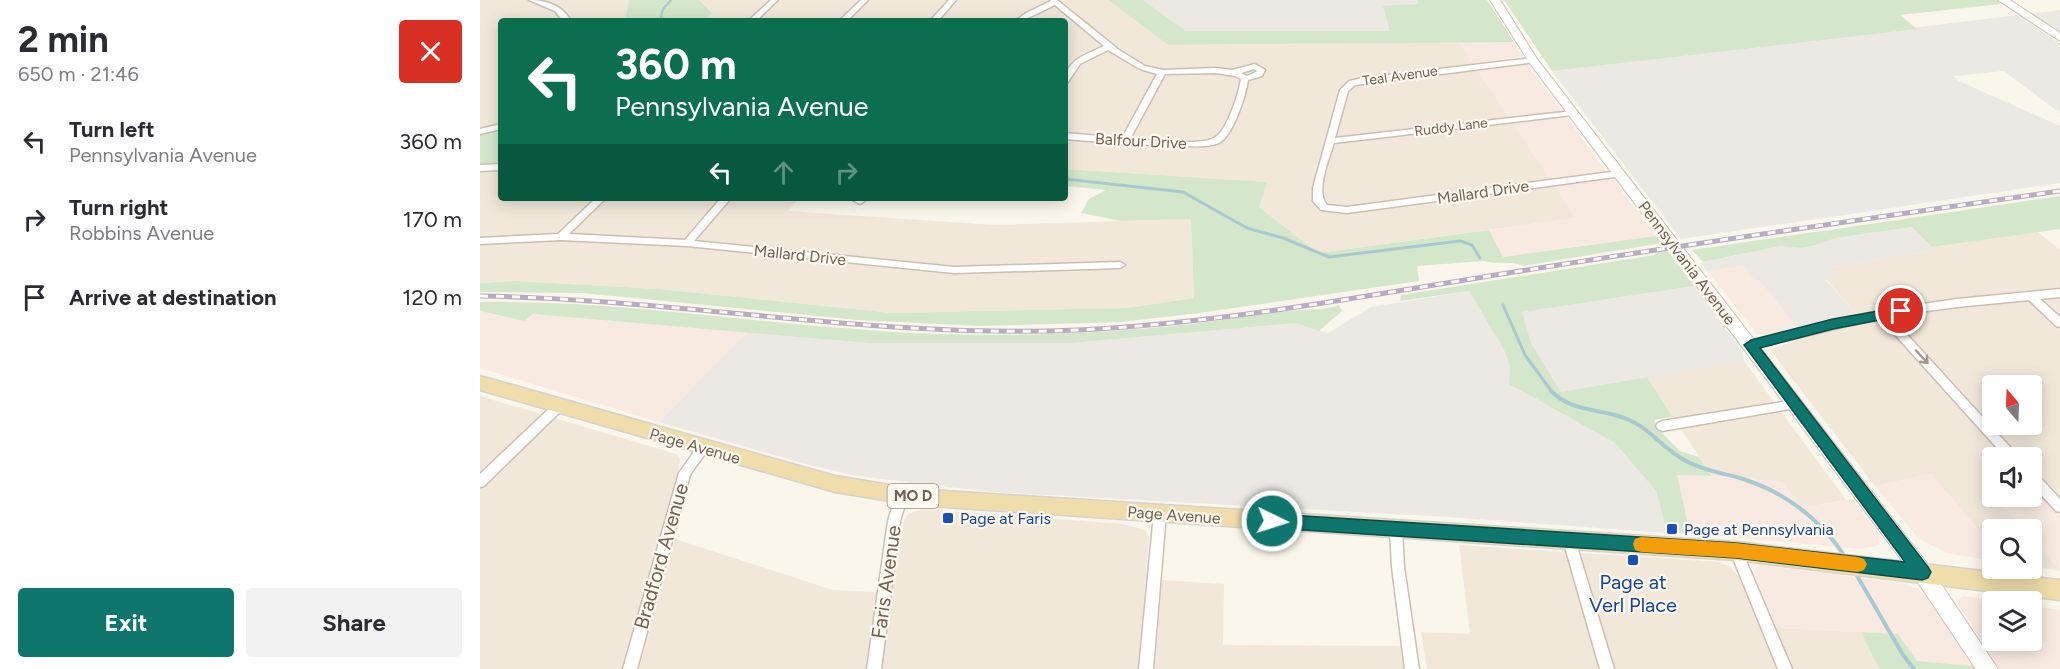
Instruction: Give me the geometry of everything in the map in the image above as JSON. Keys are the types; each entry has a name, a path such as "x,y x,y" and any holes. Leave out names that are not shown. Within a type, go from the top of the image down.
{"main road":[{"name":"Page Avenue","path":"480,383 835,484 902,495 1736,551 2060,590"}],"street":[{"path":"532,0 550,5 566,18"},
{"path":"755,18 775,0"},
{"path":"846,18 865,0"},
{"path":"937,18 953,0"},
{"name":"Pennsylvania Avenue","path":"1495,0 1533,60 1572,113 1922,572 1987,667"},
{"path":"2003,0 2060,38"},
{"path":"1023,18 1054,1 1135,66 1162,72 1125,140"},
{"path":"1068,76 1077,62 1110,45"},
{"name":"Teal Avenue","path":"1347,210 1324,208 1318,201 1317,188 1344,90 1352,83 1379,77 1533,60"},
{"name":"Balfour Drive","path":"1068,136 1192,144 1216,141 1225,133 1240,75 1162,72"},
{"name":"Ruddy Lane","path":"1330,141 1572,113"},
{"path":"480,132 498,127"},
{"path":"480,168 498,167"},
{"name":"Mallard Drive","path":"1347,210 1619,174"},
{"path":"561,237 598,201"},
{"path":"687,243 723,201"},
{"name":"Mallard Drive","path":"480,241 561,237 687,243 954,270 1120,265"},
{"path":"1751,345 1882,314 2060,293"},
{"path":"2031,296 2060,323"},
{"path":"1882,314 2004,447"},
{"path":"1662,426 1796,404"},
{"path":"480,482 560,406"},
{"name":"Bradford Avenue","path":"630,669 685,473 703,448"},
{"path":"2042,488 2060,507"},
{"name":"Faris Avenue","path":"874,669 894,521 902,495"},
{"path":"1146,669 1160,514"},
{"path":"1396,529 1398,567 1412,669"},
{"path":"1569,540 1607,669"},
{"path":"1736,551 1785,669"}],"shaded area":[{"path":"480,0 631,1 626,18 498,18 498,124 480,130"},
{"path":"699,0 1108,0 1168,45 1459,42 1576,218 1318,253 1259,207 1266,182 1068,169 1068,18 707,18 712,13"},
{"path":"1143,0 1418,0 1419,4 1391,31 1186,31"},
{"path":"2060,10 2060,35 2029,14"},
{"path":"2019,15 2060,44 2060,113 2004,71 1953,76 1959,81 2060,126 2060,183 1681,239 1552,71"},
{"path":"1459,42 1514,42 1523,56 1473,64"},
{"path":"1526,63 1561,109 1560,111 1509,118 1476,68"},
{"path":"1563,117 1568,119 1605,170 1604,172 1550,179 1512,122"},
{"path":"498,169 498,201 796,201 788,211 995,225 1191,219 1194,298 1128,308 892,313 659,289 515,281 480,283 480,171"},
{"path":"1609,178 1614,181 1656,236 1503,257 1489,230 1575,218 1554,185"},
{"path":"1913,227 1935,250 1829,268 1837,277 1826,280 1856,314 1797,327 1759,280 1754,280 1743,266 1707,271 1700,263 1781,246 1801,248 1836,238"},
{"path":"2038,232 2060,250 2060,496 2049,484 2042,486 2042,447 1982,447 1982,507 2005,507 2016,519 1982,519 1982,534 1931,474 1875,486 1770,350 1804,337 1864,323 1826,279 1829,268 1935,250 1932,247"},
{"path":"1743,266 1754,280 1759,280 1797,327 1766,335 1757,334 1707,271"},
{"path":"1694,286 1741,349 1744,361 1561,392 1531,343 1521,312"},
{"path":"1469,291 1504,350 1510,366 1509,384 1615,443 1656,491 1667,533 1449,517 995,492 920,484 852,475 659,422 747,332 868,343 1071,343 1296,323 1328,333 1371,307"},
{"path":"480,311 524,321 533,314 747,332 659,422 480,368"},
{"path":"1744,361 1846,500 1801,508 1782,482 1712,476 1647,377"},
{"path":"480,396 676,454 680,459 674,493 623,669 480,669"},
{"path":"1676,474 1782,482 1801,508 1852,499 1879,533 1880,545 1861,549 1690,533"},
{"path":"1931,474 1982,534 1982,559 1947,553 1919,539 1875,486"},
{"path":"2042,497 2060,516 2060,570 2042,550 2042,519 2016,519 2005,507 2042,507"},
{"path":"921,509 1123,524 1145,530 1149,537 1138,669 639,669 675,539 833,590 891,593 904,520 909,514"},
{"path":"1459,545 1719,562 1730,567 1746,584 1763,627 1861,632 1879,669 1427,669 1421,632 1470,634"},
{"path":"2042,550 2060,570 2042,568"},
{"path":"1759,565 1903,583 1917,589 1927,596 1975,666 1917,661 1898,634 1777,628 1754,574"},
{"path":"1162,580 1224,584 1223,645 1401,646 1404,669 1155,669"},
{"path":"1963,596 1982,598 1982,642 1958,604 1958,600"},
{"path":"2042,608 2060,610 2060,669 1999,669 1988,651 2042,651"}],"green space":[{"path":"629,0 699,0 712,13 707,18 626,18"},
{"path":"1108,0 1143,0 1186,31 1390,31 1383,6 1418,4 1418,0 1487,0 1514,42 1168,45"},
{"path":"1504,0 1996,0 2001,4 1900,15 1917,29 1552,71"},
{"path":"498,129 498,163 480,165 480,135"},
{"path":"1068,169 1267,182 1259,207 1318,253 1489,230 1503,257 1656,236 1663,243 1523,266 1484,261 1417,266 1419,281 1121,322 979,326 858,320 582,293 480,292 480,283 515,281 659,289 892,313 1128,308 1194,298 1191,219 1121,221 1081,213 1089,199 1106,190 1068,186"},
{"path":"2060,196 2060,229 1932,247 1912,227 1836,238 1801,248 1781,246 1703,262 1692,250"},
{"path":"1667,250 1694,286 1522,312 1531,343 1561,392 1647,377 1673,417 1654,420 1661,432 1680,451 1699,457 1712,476 1677,475 1690,533 1667,533 1656,491 1615,443 1509,384 1510,366 1504,350 1469,291 1400,301 1401,295 1655,255 1657,251"},
{"path":"480,302 621,307 856,329 985,335 1114,331 1200,323 1274,312 1324,309 1339,305 1342,311 1319,331 1296,323 1071,343 868,343 533,314 524,321 480,311"},
{"path":"1861,632 1898,634 1917,661 1975,666 1977,669 1879,669"}],"waterway":[{"path":"661,18 663,9 671,0"},
{"path":"1068,179 1183,192 1247,228 1283,238 1329,257 1460,241 1472,245 1480,258"},
{"path":"1503,305 1525,355 1552,392"},
{"path":"1552,392 1559,398 1578,407 1617,416 1635,423 1678,456 1693,464 1743,479 1774,492 1802,509 1826,532 1846,558"},
{"path":"1856,574 1903,655 1914,669"}],"railway":[{"path":"480,296 630,304 928,329 1078,330 1242,315 1650,251 2060,191"}],"slow traffic":[{"path":"1641,544 1858,564"}],"place":[{"name":"Page at Faris","path":"948,518"},
{"name":"Page at Pennsylvania","path":"1672,529"},
{"name":"Page at Verl Place","path":"1633,560"}],"route":[{"path":"1272,521 1736,551 1922,572 1751,345 1833,324 1901,311"}]}
